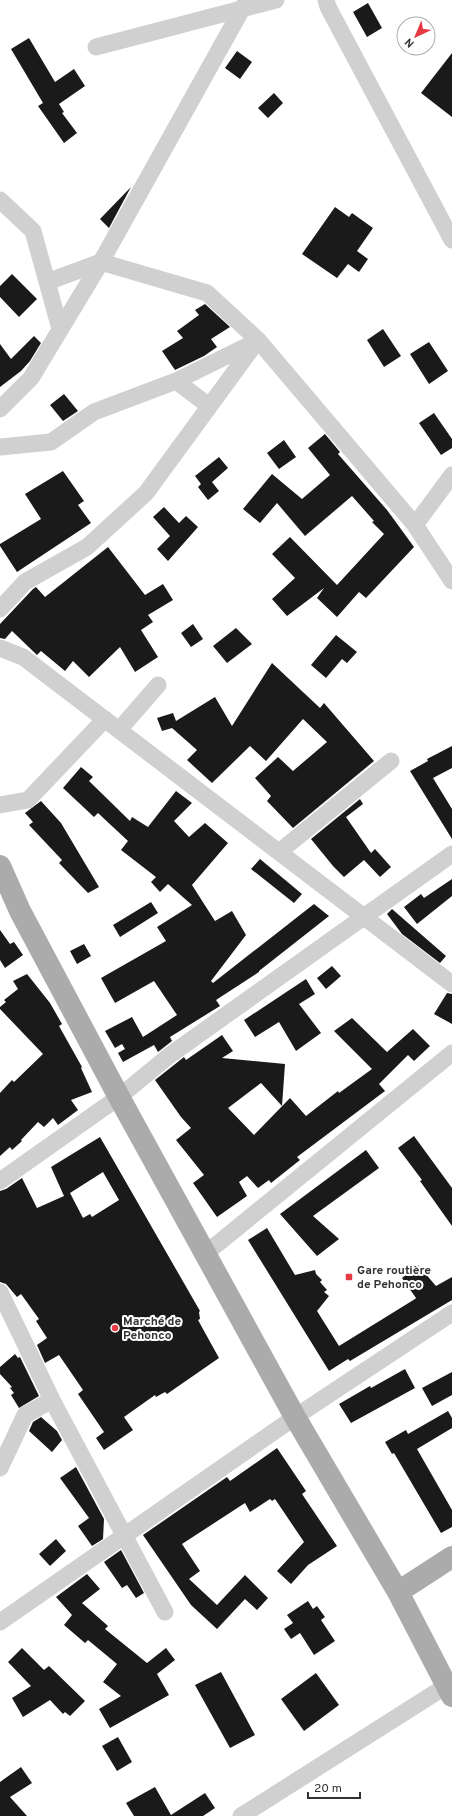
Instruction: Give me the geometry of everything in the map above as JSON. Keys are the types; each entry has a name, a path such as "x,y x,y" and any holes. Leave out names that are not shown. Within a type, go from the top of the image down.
{"main road":[{"path":"0,866 10,911 119,1097 295,1417 398,1592 449,1691"},
{"path":"398,1592 452,1557"}],"street":[{"path":"96,47 245,4 276,0"},
{"path":"326,0 452,240"},
{"path":"0,409 31,378 101,262 245,4"},
{"path":"0,200 33,231 60,329"},
{"path":"47,282 101,262 207,293 258,340 415,525 452,582"},
{"path":"0,447 51,442 94,412 176,381 258,340"},
{"path":"0,609 25,582 87,547 146,493 258,340"},
{"path":"176,381 209,406"},
{"path":"415,525 452,475"},
{"path":"0,648 23,657 452,984"},
{"path":"119,730 158,685"},
{"path":"0,805 28,800 104,719"},
{"path":"279,852 391,760"},
{"path":"0,1181 119,1097 170,1055 452,854"},
{"path":"205,1254 452,1053"},
{"path":"0,1292 52,1400 165,1612"},
{"path":"0,1622 295,1417 452,1313"},
{"path":"0,1468 25,1415 52,1400"},
{"path":"241,1816 449,1691"}],"building":[{"path":"368,3 382,28 367,37 353,12"},
{"path":"29,38 55,82 74,69 85,86 59,104 64,112 62,113 77,133 64,143 38,106 43,103 11,49"},
{"path":"237,51 252,62 240,79 225,68"},
{"path":"452,53 452,117 421,93"},
{"path":"274,93 283,103 268,118 258,108"},
{"path":"131,187 109,228 100,219"},
{"path":"335,207 349,217 352,213 373,228 357,251 368,259 359,272 348,264 337,278 302,254"},
{"path":"12,274 37,299 19,317 0,297 0,286"},
{"path":"205,304 230,327 211,339 217,347 204,356 175,370 162,351 183,338 177,331 199,315 195,310"},
{"path":"383,329 401,356 384,367 367,340"},
{"path":"34,336 41,343 30,361 21,371 0,387 0,344 11,359"},
{"path":"429,342 448,371 429,384 410,354"},
{"path":"64,394 78,411 63,421 50,405"},
{"path":"434,413 452,439 452,448 441,455 419,423"},
{"path":"325,434 340,452 338,454 387,510 414,547 366,598 359,592 337,617 317,598 324,588 287,616 272,599 295,578 272,554 290,537 337,585 384,534 372,522 374,521 352,496 305,536 277,503 260,523 243,509 272,474 302,499 330,475 308,448"},
{"path":"284,440 296,457 279,469 267,453"},
{"path":"219,457 228,468 212,482 219,491 208,500 198,487 201,484 195,476"},
{"path":"63,471 84,501 78,505 91,523 17,572 0,544 41,519 25,494"},
{"path":"164,507 179,523 186,516 198,527 168,561 157,549 170,536 153,517"},
{"path":"108,547 145,595 163,584 173,600 148,615 153,622 141,630 158,657 135,672 120,647 89,677 73,661 65,671 41,651 37,655 12,631 5,639 0,638 0,624 33,589 36,587 45,597"},
{"path":"193,624 203,639 191,647 181,633"},
{"path":"236,628 252,644 227,663 213,646"},
{"path":"336,635 357,652 347,663 342,659 326,678 311,665"},
{"path":"272,663 320,708 324,703 374,761 293,828 267,801 271,796 255,778 278,757 293,771 327,742 303,719 266,761 250,746 212,783 187,760 197,750 172,728 162,731 157,718 173,713 176,721 215,697 232,726"},
{"path":"452,746 452,768 433,778 452,809 452,839 410,771 428,761 427,759"},
{"path":"81,767 93,777 89,781 130,821 132,817 148,827 176,791 192,803 174,821 189,837 205,823 228,843 192,885 215,921 232,911 246,935 211,981 213,983 314,904 329,916 259,972 216,1000 220,1006 170,1037 172,1041 158,1052 154,1045 123,1062 118,1053 125,1049 122,1044 115,1048 105,1031 132,1017 143,1037 177,1015 154,981 115,1003 101,978 166,941 157,927 192,905 168,884 160,892 151,882 156,877 121,850 128,841 98,813 94,817 63,788"},
{"path":"360,799 363,804 346,817 371,853 375,849 391,867 380,877 364,860 344,877 311,839"},
{"path":"41,801 61,823 99,887 88,893 59,863 62,860 29,825 33,822 25,813"},
{"path":"260,859 302,894 294,903 251,869"},
{"path":"452,879 452,896 417,924 404,907 421,894 424,898"},
{"path":"151,902 158,913 120,937 113,925"},
{"path":"392,909 446,956 440,963 402,934 387,914"},
{"path":"0,930 10,944 14,942 23,955 5,968 0,960"},
{"path":"84,944 91,956 77,964 70,951"},
{"path":"332,966 341,976 326,989 317,978"},
{"path":"27,974 50,1003 62,1024 59,1026 82,1067 81,1068 92,1092 71,1100 78,1110 58,1125 53,1118 44,1127 38,1122 21,1140 22,1141 12,1150 10,1147 0,1156 0,1093 12,1080 14,1082 43,1054 0,1009 0,1007 6,1002 4,1000 18,989 13,981"},
{"path":"306,979 315,994 299,1004 321,1033 296,1051 279,1022 255,1037 244,1020"},
{"path":"447,993 452,994 452,1024 434,1014"},
{"path":"352,1018 387,1052 413,1029 430,1046 414,1061 408,1055 379,1084 385,1091 297,1157 300,1160 271,1183 269,1180 258,1188 247,1176 239,1182 247,1196 217,1217 193,1183 204,1175 176,1140 191,1128 181,1117 155,1080 184,1057 186,1060 222,1035 233,1051 222,1058 285,1064 282,1106 261,1083 228,1108 254,1135 290,1098 306,1116 338,1091 339,1093 372,1069 334,1031"},
{"path":"414,1136 452,1188 452,1226 420,1181 422,1180 398,1148"},
{"path":"100,1137 200,1311 200,1319 198,1320 219,1358 167,1394 165,1392 156,1397 155,1395 124,1417 133,1430 104,1450 96,1438 104,1432 78,1394 83,1390 59,1355 45,1363 37,1345 47,1338 36,1321 39,1319 21,1294 17,1297 6,1284 0,1282 0,1191 6,1189 22,1178 37,1208 64,1196 51,1167","holes":["103,1172 119,1200 92,1217 90,1214 83,1218 70,1193"]},
{"path":"366,1150 379,1168 313,1216 339,1239 317,1256 280,1214"},
{"path":"267,1228 295,1275 315,1270 316,1274 322,1280 320,1282 327,1290 324,1292 329,1296 317,1311 339,1346 416,1298 402,1278 418,1265 436,1286 452,1277 452,1300 350,1361 348,1359 329,1371 248,1240"},
{"path":"15,1354 18,1358 20,1357 39,1396 19,1408 11,1395 14,1393 10,1388 12,1387 0,1374 0,1367"},
{"path":"405,1369 415,1388 351,1423 339,1404 370,1386 371,1388"},
{"path":"452,1372 452,1395 432,1406 422,1388"},
{"path":"448,1411 452,1418 452,1428 417,1449 452,1510 452,1527 441,1533 394,1453 392,1454 385,1442 406,1430 408,1434"},
{"path":"41,1417 57,1431 62,1440 52,1452 29,1431 33,1422"},
{"path":"277,1448 306,1491 302,1494 337,1546 308,1565 291,1584 277,1571 304,1542 275,1499 272,1501 270,1499 250,1512 245,1503 182,1544 200,1571 189,1579 217,1605 245,1575 268,1598 257,1610 245,1599 217,1629 191,1605 143,1535 227,1477 230,1481"},
{"path":"76,1467 104,1519 103,1539 92,1546 78,1526 89,1518 60,1478"},
{"path":"56,1539 66,1551 50,1566 39,1554"},
{"path":"121,1550 144,1593 136,1598 127,1585 122,1588 104,1562"},
{"path":"87,1574 100,1589 82,1603 108,1626 105,1629 147,1663 166,1648 175,1660 157,1674 169,1695 110,1728 99,1709 121,1696 103,1682 117,1664 88,1640 85,1643 64,1625 72,1615 56,1597"},
{"path":"308,1601 313,1609 317,1606 325,1617 321,1620 335,1641 314,1655 300,1633 291,1639 284,1629 293,1623 287,1615"},
{"path":"22,1648 44,1670 49,1666 85,1701 70,1716 65,1712 63,1714 50,1700 23,1717 12,1698 31,1686 8,1662"},
{"path":"221,1672 255,1735 230,1748 195,1685"},
{"path":"316,1673 339,1705 304,1731 281,1699"},
{"path":"118,1737 132,1762 117,1771 102,1746"},
{"path":"21,1767 32,1783 10,1797 27,1816 0,1816 0,1782"},
{"path":"155,1787 171,1815 205,1793 215,1808 203,1816 134,1816 126,1803"}],"place":[{"name":"Gare routière de Pehonco","path":"349,1277"},
{"name":"Marché de Pehonco","path":"115,1328"}]}
